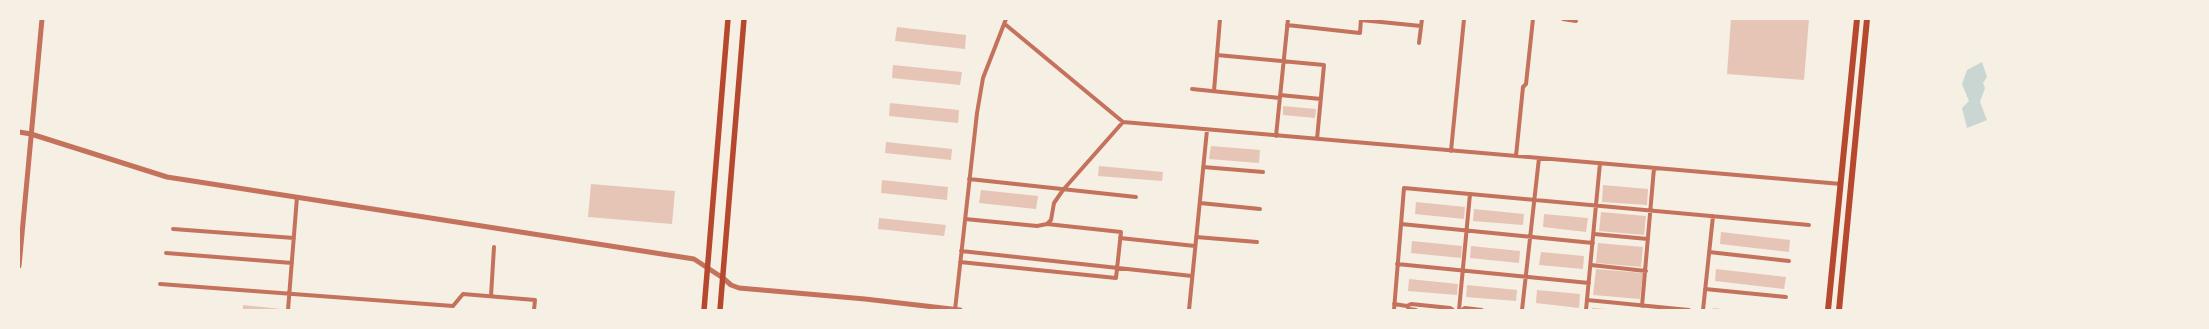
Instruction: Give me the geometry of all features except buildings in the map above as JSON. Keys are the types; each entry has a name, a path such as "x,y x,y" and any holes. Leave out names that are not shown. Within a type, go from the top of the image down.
{"main road":[{"path":"704,310 728,19"},
{"path":"720,310 744,19"},
{"path":"1828,310 1857,19"},
{"path":"1839,310 1867,19"}],"street":[{"path":"19,266 42,19"},
{"path":"955,310 977,113 984,78 1000,35 1006,25 1006,19"},
{"path":"1214,91 1220,19"},
{"path":"1276,136 1288,19"},
{"path":"1287,25 1360,33 1361,19 1421,26"},
{"path":"1419,44 1422,19"},
{"path":"1451,151 1464,19"},
{"path":"1516,156 1523,87 1526,84 1533,19"},
{"path":"1563,19 1576,20"},
{"path":"1006,25 1123,122 1841,184"},
{"path":"1217,55 1324,65 1317,139"},
{"path":"1192,89 1321,99"},
{"path":"1047,224 1051,220 1054,203 1063,190 1123,122"},
{"path":"1189,310 1207,130"},
{"path":"19,132 31,134 167,177 694,259 723,278 730,285 739,288 865,299 939,309 960,310"},
{"path":"1522,310 1539,158"},
{"path":"1586,310 1600,163"},
{"path":"1203,167 1263,172"},
{"path":"1642,306 1654,168"},
{"path":"969,179 1136,197"},
{"path":"1394,310 1404,188 1809,225"},
{"path":"1458,310 1470,194"},
{"path":"288,310 298,197"},
{"path":"1200,203 1260,209"},
{"path":"1704,310 1713,216"},
{"path":"960,262 1116,278 1121,232 1047,224 1037,226 965,218"},
{"path":"1401,224 1593,243"},
{"path":"173,229 294,238"},
{"path":"1594,234 1648,239"},
{"path":"1196,237 1257,242"},
{"path":"1120,238 1195,246"},
{"path":"490,296 494,247"},
{"path":"961,251 1192,276"},
{"path":"1709,252 1789,261"},
{"path":"166,253 292,263"},
{"path":"1397,264 1589,282"},
{"path":"1591,266 1646,271"},
{"path":"160,284 453,308 463,294 535,300 534,310"},
{"path":"1706,289 1786,297"},
{"path":"1587,300 1689,310"},
{"path":"1394,304 1407,306 1411,304 1450,308 1453,310"},
{"path":"1407,306 1409,309 1416,310"},
{"path":"1462,310 1465,308 1482,310"}],"shaded area":[{"path":"1982,62 1987,77 1983,83 1985,88 1980,102 1987,120 1967,128 1962,108 1969,101 1962,84 1967,70"}]}
